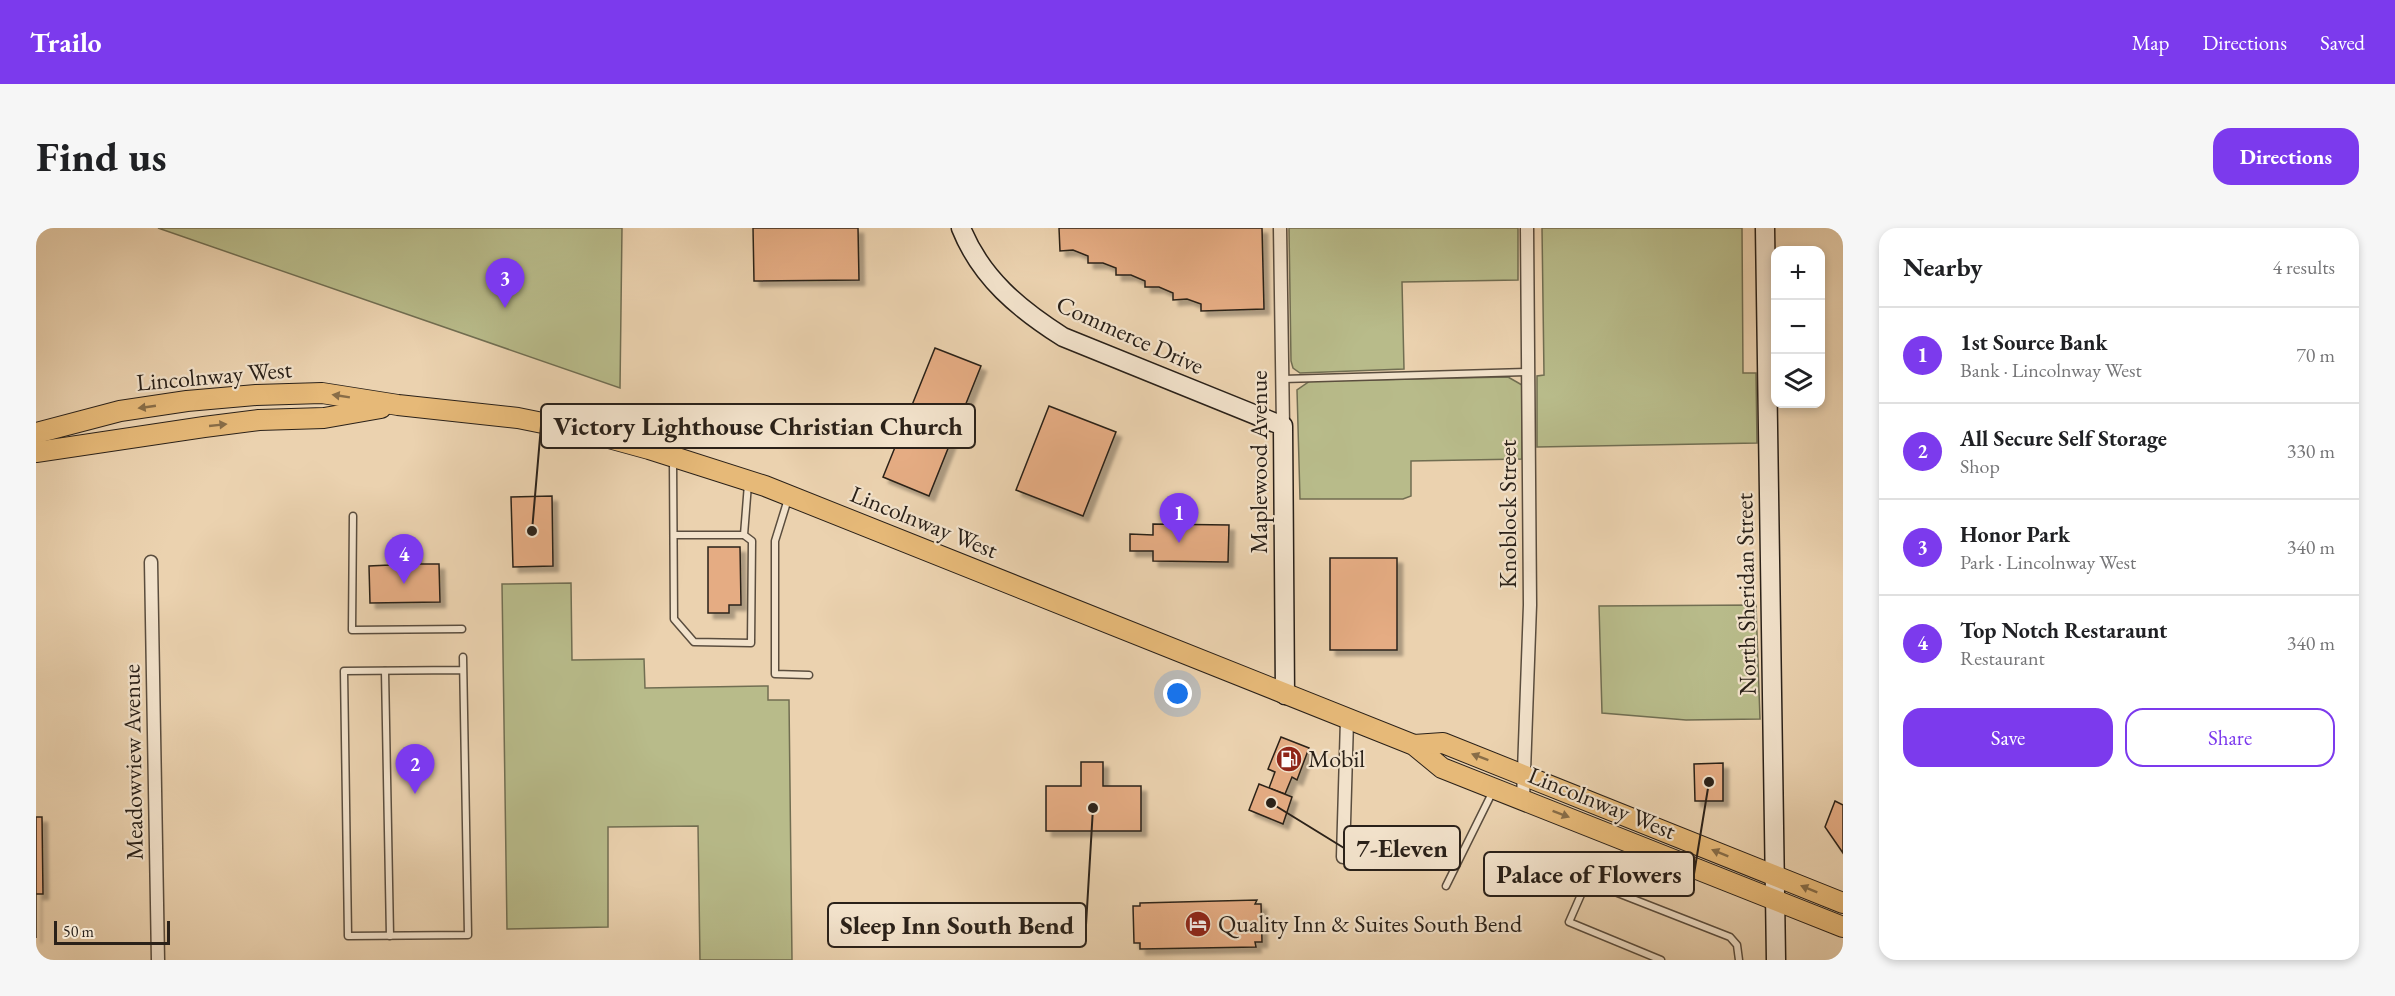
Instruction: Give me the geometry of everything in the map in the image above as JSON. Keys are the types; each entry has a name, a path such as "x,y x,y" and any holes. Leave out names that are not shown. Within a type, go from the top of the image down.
{"main road":[{"name":"Lincolnway West","path":"36,433 120,411 256,395 322,393 399,405 518,418 587,432 749,481 789,496 1414,745 1442,768 1843,927"},
{"name":"Lincolnway West","path":"36,452 156,433 259,420 324,418 399,405"},
{"name":"Lincolnway West","path":"1414,745 1443,743 1843,903"}],"street":[{"name":"Commerce Drive","path":"961,228 977,261 994,282 1033,318 1063,337 1282,426"},
{"name":"Maplewood Avenue","path":"1280,228 1285,695"},
{"name":"Knoblock Street","path":"1523,799 1522,774 1530,605 1527,228"},
{"name":"North Sheridan Street","path":"1765,228 1776,960"},
{"name":"Meadowview Avenue","path":"151,562 158,960"},
{"path":"1343,857 1347,720"}],"lane":[{"path":"1282,379 1528,372"},
{"path":"673,457 674,619 694,642 751,643 752,541 744,535 674,535"},
{"path":"744,535 749,481"},
{"path":"789,496 775,541 775,674 809,675"},
{"path":"353,516 352,630 462,629"},
{"path":"463,657 468,934 348,936 344,671 463,670"},
{"path":"385,671 390,936"},
{"path":"1446,886 1494,788"},
{"path":"1661,960 1569,922 1587,881 1730,937 1737,945 1739,960"}],"green space":[{"path":"158,228 622,228 620,388"},
{"path":"1289,228 1518,228 1518,280 1402,282 1404,369 1300,373 1293,368 1291,361"},
{"path":"1542,228 1742,228 1743,373 1756,373 1757,443 1537,447 1537,376 1544,375"},
{"path":"1508,377 1522,385 1522,459 1411,461 1411,496 1403,499 1300,499 1297,390 1310,381"},
{"path":"571,583 572,660 644,659 645,688 768,686 768,700 789,700 792,960 700,960 698,826 608,827 608,927 507,929 502,584"},
{"path":"1756,605 1760,719 1686,720 1602,713 1599,606"}],"building":[{"path":"753,228 858,228 859,280 754,281"},
{"path":"1059,228 1262,228 1264,309 1201,311 1201,304 1187,299 1173,300 1173,293 1159,287 1145,287 1145,281 1131,275 1116,275 1116,268 1103,263 1088,263 1088,256 1073,250 1060,251"},
{"path":"935,348 981,366 929,496 883,477"},
{"path":"1049,406 1116,432 1083,516 1016,490"},
{"path":"552,496 553,566 513,567 511,497"},
{"path":"1153,524 1229,525 1228,562 1153,561 1153,551 1130,551 1130,534 1153,535"},
{"path":"708,547 740,547 741,605 729,605 729,613 708,613"},
{"path":"390,548 416,548 417,564 439,564 440,602 370,603 369,566 390,565"},
{"path":"1330,558 1397,558 1397,650 1330,650"},
{"name":"Mobil","path":"1281,737 1309,748 1297,780 1292,777 1285,794 1269,788 1275,772 1268,769"},
{"path":"1081,762 1103,762 1103,786 1141,786 1141,831 1046,831 1046,786 1081,786"},
{"path":"1723,763 1723,801 1695,801 1694,764"},
{"path":"1259,784 1292,797 1283,824 1249,810"},
{"path":"1835,801 1843,805 1843,853 1825,827"},
{"path":"36,817 42,817 43,894 36,894"},
{"name":"Quality Inn & Suites South Bend","path":"1257,900 1255,904 1261,904 1262,942 1255,942 1256,947 1140,949 1140,943 1134,943 1133,906 1140,906 1140,903"}],"place":[{"name":"Honor Park","path":"505,308"},
{"name":"Victory Lighthouse Christian Church","path":"532,531"},
{"name":"1st Source Bank","path":"1179,543"},
{"name":"Top Notch Restaraunt","path":"404,584"},
{"name":"Mobil","path":"1289,759"},
{"name":"Palace of Flowers","path":"1709,782"},
{"name":"All Secure Self Storage","path":"415,794"},
{"name":"7-Eleven","path":"1271,803"},
{"name":"Sleep Inn South Bend","path":"1093,808"},
{"name":"Quality Inn & Suites South Bend","path":"1198,924"}]}
